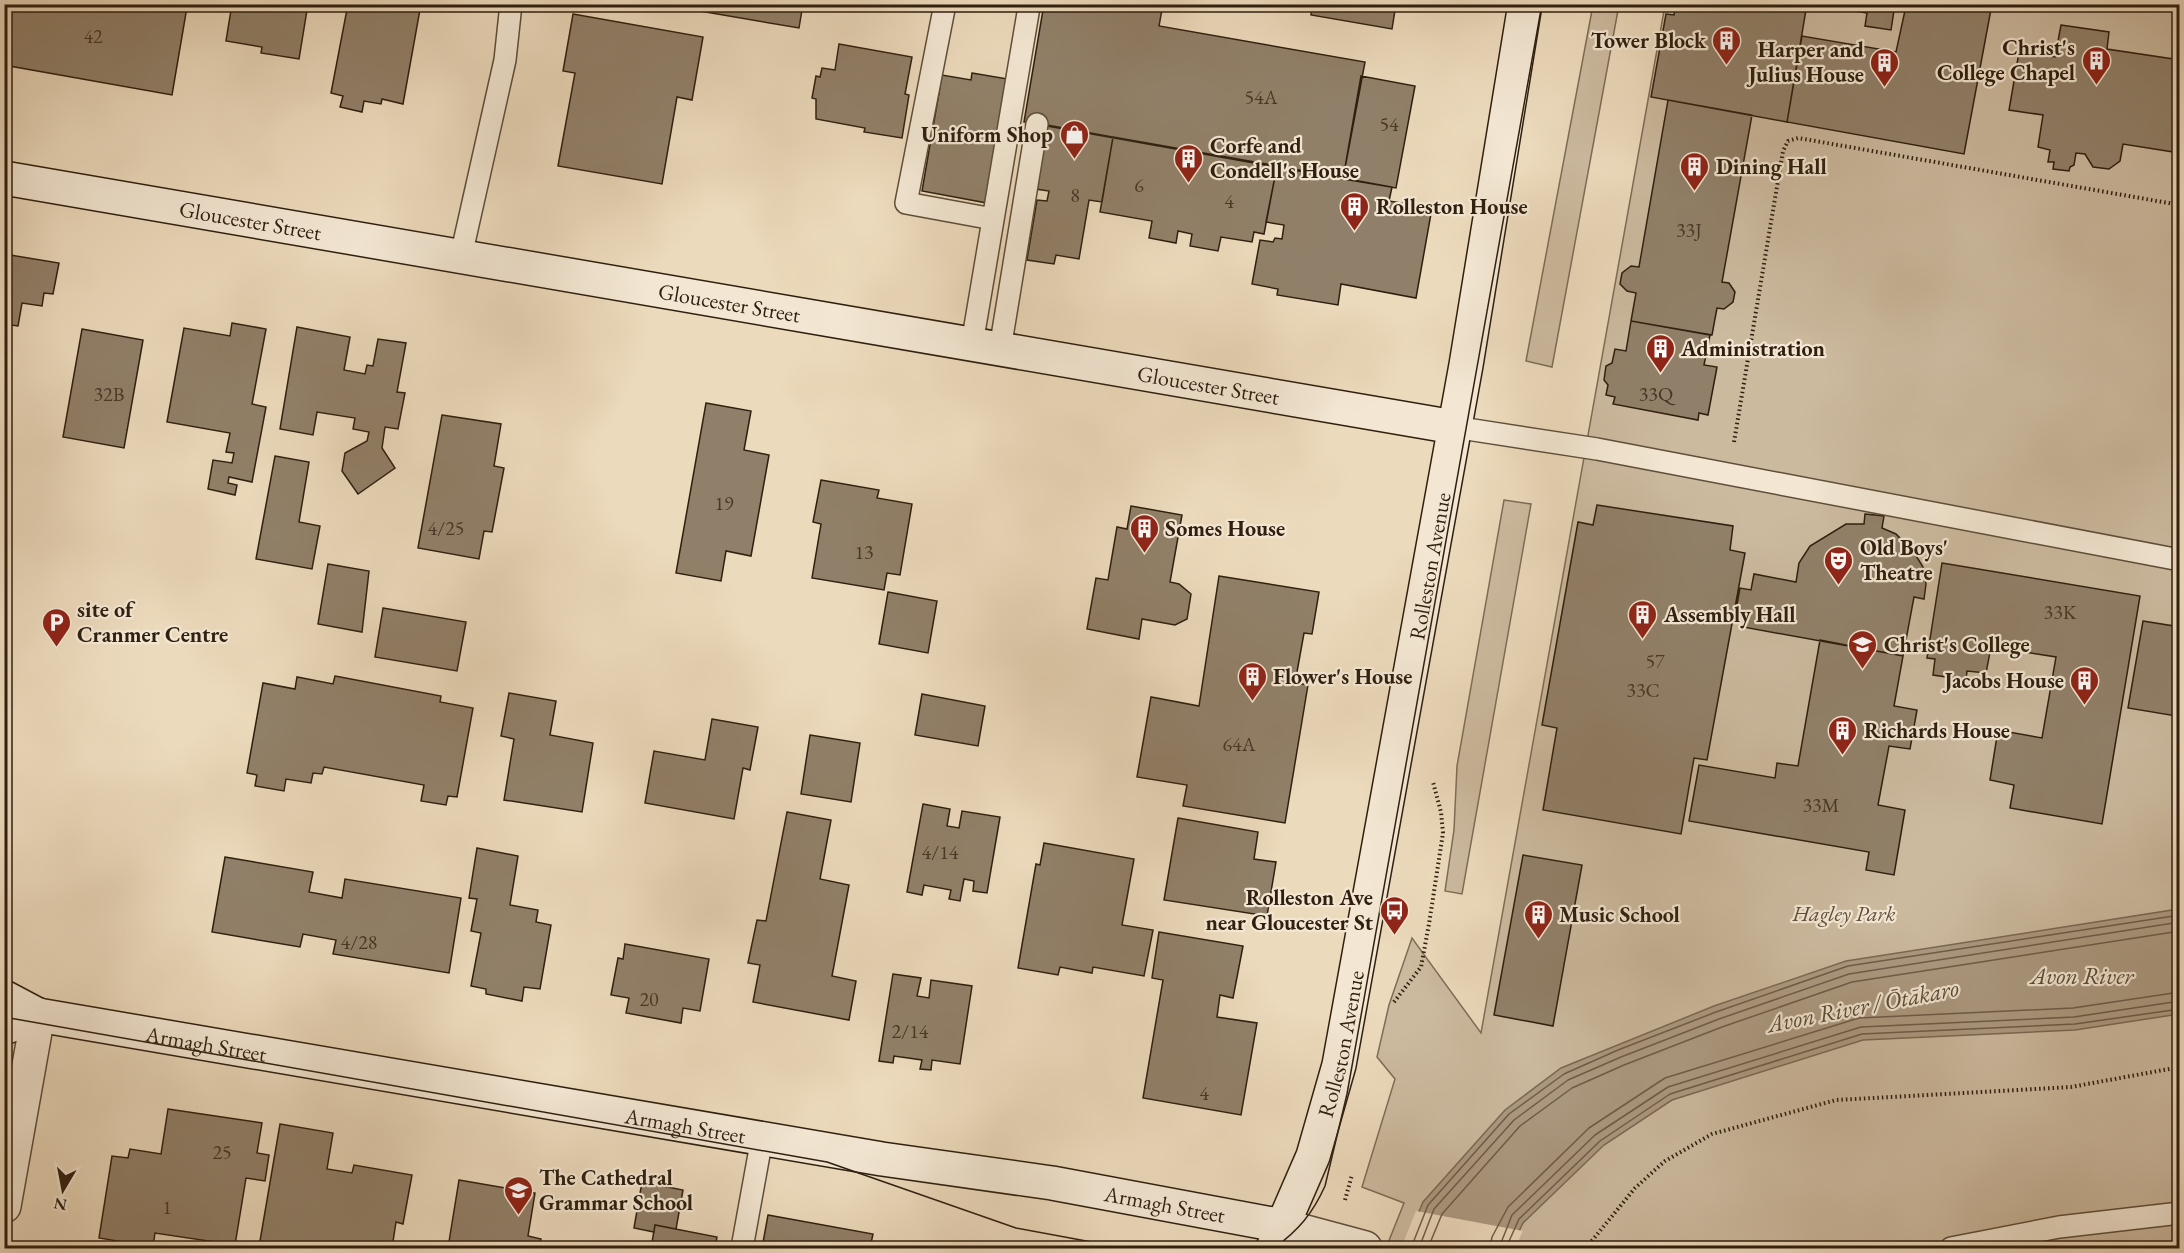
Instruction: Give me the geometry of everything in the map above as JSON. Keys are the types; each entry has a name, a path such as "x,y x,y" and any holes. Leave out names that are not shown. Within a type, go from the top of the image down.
{"street":[{"name":"Rolleston Avenue","path":"1278,1237 1313,1156 1339,1065 1454,427 1525,4"},
{"name":"Gloucester Street","path":"4,177 1454,427"},
{"path":"4,997 38,1015"},
{"name":"Armagh Street","path":"38,1015 882,1159 1052,1183 1278,1237 1365,1248"},
{"path":"4,1028 38,1015"},
{"path":"4,1206 38,1015"}],"lane":[{"path":"460,256 505,60 511,4"},
{"path":"945,4 906,203 993,219"},
{"path":"986,346 993,219 1029,7"},
{"path":"986,346 1037,124"},
{"path":"1454,427 1597,449 2180,560"},
{"path":"742,1248 762,1138"},
{"path":"1951,1248 2059,1227 2180,1213"}],"path":[{"path":"1729,474 1783,151 1788,141 1798,138 2180,205"},
{"path":"1586,1248 1635,1188 1665,1161 1712,1134 1836,1100 2071,1087 2180,1067"}],"green space":[{"path":"1593,5 1619,5 1552,367 1526,361"},
{"name":"Hagley Park","path":"1665,5 2179,5 2179,1248 1386,1248 1404,1203 1362,1187 1395,1079 1377,1057 1389,1005 1412,938 1481,1033"},
{"path":"1504,500 1531,504 1462,894 1445,891 1454,830 1457,766"}],"water":[{"name":"Avon River","path":"2179,909 2179,1014 2075,1030 1863,1040 1672,1100 1604,1145 1523,1223 1511,1248 1404,1248 1423,1202 1505,1110 1561,1068 1714,1006 1846,961"}],"pier":[{"path":"1416,1211 1523,1231 1515,1248 1401,1248"}],"building":[{"path":"4,4 174,4 187,7 172,95 4,65"},
{"path":"232,4 308,4 299,59 261,53 262,47 226,41"},
{"path":"348,4 421,4 403,104 382,99 381,104 364,101 362,112 340,107 343,96 331,93"},
{"path":"659,4 803,4 799,28"},
{"path":"1044,4 1163,4 1159,26 1365,62 1343,179 1024,122"},
{"path":"1312,4 1396,4 1392,29 1311,15"},
{"name":"Tower Block","path":"1676,4 1807,4 1787,122 1651,97 1666,14 1674,15"},
{"path":"1837,4 1895,4 1891,30 1865,26 1867,13 1837,8"},
{"name":"Harper and Julius House","path":"1902,4 1992,4 1964,154 1787,122 1802,36 1896,52 1906,6"},
{"path":"573,14 703,37 692,100 677,97 662,184 558,166 575,73 563,71"},
{"name":"Christ's College Chapel","path":"2061,25 2109,32 2107,49 2180,60 2180,153 2123,144 2120,161 2109,169 2093,167 2085,154 2076,153 2074,165 2069,171 2053,169 2054,162 2048,162 2050,150 2038,147 2043,115 2009,110 2019,52 2055,57"},
{"path":"839,44 912,57 905,94 909,95 902,138 864,132 865,128 816,119 816,99 812,98 816,76 820,77 822,68 835,70"},
{"path":"972,73 1008,79 987,203 922,191 942,75 971,80"},
{"path":"1361,76 1415,86 1396,188 1343,179"},
{"name":"Dining Hall","path":"1668,100 1752,115 1722,282 1729,283 1735,292 1733,302 1724,309 1717,308 1712,335 1631,321 1636,293 1627,291 1620,284 1622,273 1631,266 1639,267"},
{"path":"1047,125 1113,137 1102,202 1089,200 1079,259 1056,255 1054,264 1027,260 1037,200 1047,201 1049,191 1036,189"},
{"name":"Corfe and Condell's House","path":"1113,137 1277,166 1264,234 1254,232 1252,242 1221,237 1218,251 1190,246 1192,234 1178,231 1176,243 1149,238 1152,221 1100,212"},
{"name":"Rolleston House","path":"1277,166 1392,187 1389,201 1432,208 1416,298 1341,284 1338,305 1277,295 1278,289 1252,284 1260,240 1273,242 1275,238 1282,239 1284,225 1266,222"},
{"path":"4,254 59,263 53,294 44,293 42,306 22,303 18,326 4,324"},
{"name":"Administration","path":"1631,321 1710,335 1704,365 1717,367 1708,415 1699,413 1698,420 1613,404 1615,397 1606,395 1608,385 1604,380 1606,366 1612,363 1615,349 1626,351"},
{"path":"232,323 266,329 252,404 266,407 252,482 229,477 228,483 237,485 235,495 208,489 213,460 232,463 234,453 226,452 230,433 167,422 184,328 230,336"},
{"path":"297,327 350,337 344,370 365,374 367,365 373,366 378,339 406,343 397,392 405,393 398,429 385,427 382,448 395,468 358,494 342,471 345,453 367,441 369,432 353,429 355,418 317,412 313,435 280,429"},
{"path":"82,329 143,340 124,448 63,437"},
{"path":"706,403 751,411 744,450 769,455 751,556 726,551 721,581 676,573"},
{"path":"442,415 501,424 494,466 504,468 492,532 484,531 479,559 418,548"},
{"path":"275,456 309,462 299,522 320,526 312,569 256,559"},
{"path":"821,480 879,490 877,498 912,504 900,575 887,573 884,590 812,578 821,524 813,522"},
{"name":"Assembly Hall","path":"1597,505 1733,526 1730,550 1745,553 1707,760 1694,758 1681,834 1543,810 1557,728 1542,725 1578,522 1593,525"},
{"name":"Somes House","path":"1131,506 1182,515 1170,582 1179,584 1191,594 1187,619 1175,625 1142,619 1139,639 1087,629 1096,578 1108,580 1117,527 1127,529"},
{"name":"Old Boys' Theatre","path":"1865,514 1884,516 1882,528 1896,534 1915,554 1923,567 1926,584 1924,599 1914,597 1903,656 1743,627 1744,616 1735,615 1740,588 1751,590 1754,574 1796,582 1799,563 1810,546 1846,524 1864,524"},
{"name":"Jacobs House","path":"1942,563 2140,596 2102,824 2010,808 2014,785 1990,780 1998,730 2042,738 2056,657 1991,647 1986,673 1967,671 1966,680 1933,675 1935,659 1927,658"},
{"path":"328,564 369,571 362,632 318,624"},
{"name":"Flower's House","path":"1219,576 1319,592 1312,634 1304,633 1295,683 1308,685 1285,823 1183,806 1187,785 1137,777 1151,697 1199,706"},
{"path":"888,592 937,601 928,653 879,644"},
{"path":"383,608 466,622 457,671 375,657"},
{"path":"2143,621 2180,627 2180,695 2176,716 2128,708"},
{"name":"Richards House","path":"1820,640 1903,656 1894,706 1917,710 1910,749 1889,746 1878,805 1905,810 1894,875 1866,870 1869,852 1689,821 1699,765 1775,778 1777,763 1798,766"},
{"path":"335,676 441,696 440,702 473,708 457,797 448,796 446,805 421,801 424,785 324,767 322,774 313,773 311,783 286,779 284,791 255,786 257,775 247,773 263,683 295,689 297,677 333,684"},
{"path":"509,693 556,701 550,735 593,743 582,812 504,800 514,739 501,736"},
{"path":"922,694 985,706 978,746 915,735"},
{"path":"712,719 758,727 750,770 743,768 734,819 645,803 654,751 705,760"},
{"path":"810,735 860,743 851,802 801,794"},
{"path":"923,804 950,809 947,826 959,828 962,811 1000,817 987,893 973,891 974,881 964,879 960,901 949,899 951,890 924,885 922,895 907,892"},
{"path":"787,812 831,820 820,879 849,885 832,976 856,981 849,1020 753,1002 760,965 748,963 757,920 766,921"},
{"path":"1178,818 1258,832 1254,859 1276,862 1267,916 1164,900"},
{"path":"1044,843 1134,859 1122,925 1153,930 1144,976 1093,967 1092,973 1060,967 1058,975 1018,968 1036,864 1040,865"},
{"path":"477,848 518,856 510,905 538,910 536,922 551,925 540,989 524,987 522,1001 486,994 486,989 471,986 481,933 471,931 477,899 469,898"},
{"name":"Music School","path":"1523,855 1582,865 1553,1026 1494,1015"},
{"path":"225,857 313,872 309,892 342,898 345,879 461,898 449,973 333,954 336,940 303,934 300,947 212,932"},
{"path":"1159,932 1243,946 1233,998 1220,995 1217,1017 1257,1023 1241,1115 1143,1098 1163,980 1152,978"},
{"path":"625,944 709,959 700,1011 683,1008 681,1023 626,1013 629,998 611,995 618,958 623,959"},
{"path":"893,974 921,978 917,996 929,998 931,980 972,986 960,1064 932,1060 931,1070 920,1069 922,1060 894,1056 893,1063 879,1061"},
{"path":"168,1109 262,1123 257,1153 269,1155 265,1181 246,1178 235,1245 155,1233 153,1247 99,1238 112,1156 128,1158 130,1149 161,1154"},
{"path":"280,1124 333,1133 327,1169 352,1173 354,1165 412,1175 403,1224 396,1222 392,1248 288,1248 288,1246 260,1241"},
{"path":"459,1180 535,1193 528,1236 541,1239 539,1248 448,1248"},
{"path":"642,1182 683,1190 676,1229 655,1225 654,1232 634,1228"},
{"path":"768,1215 873,1234 870,1248 762,1248"},
{"path":"655,1225 717,1237 715,1248 651,1248"},
{"path":"86,1243 115,1248 85,1248"}],"tram line":[{"path":"1274,1248 1304,1221 1325,1186 1347,1094 1542,4"},
{"path":"4,1017 827,1162 1016,1228 1124,1248"}],"place":[{"name":"Tower Block","path":"1727,66"},
{"name":"Christ's College Chapel","path":"2096,86"},
{"name":"Harper and Julius House","path":"1885,88"},
{"name":"Uniform Shop","path":"1074,160"},
{"name":"Corfe and Condell's House","path":"1189,184"},
{"name":"Dining Hall","path":"1695,192"},
{"name":"Rolleston House","path":"1355,232"},
{"name":"Administration","path":"1660,374"},
{"name":"Somes House","path":"1144,554"},
{"name":"Old Boys' Theatre","path":"1839,586"},
{"name":"Assembly Hall","path":"1643,640"},
{"name":"site of Cranmer Centre","path":"56,648"},
{"name":"Christ's College","path":"1863,670"},
{"name":"Flower's House","path":"1252,702"},
{"name":"Jacobs House","path":"2085,706"},
{"name":"Richards House","path":"1843,756"},
{"name":"Rolleston Ave near Gloucester St","path":"1394,936"},
{"name":"Music School","path":"1538,940"},
{"name":"The Cathedral Grammar School","path":"518,1216"}],"water label":[{"name":"Avon River / Ōtākaro","path":"1863,1006"}]}
